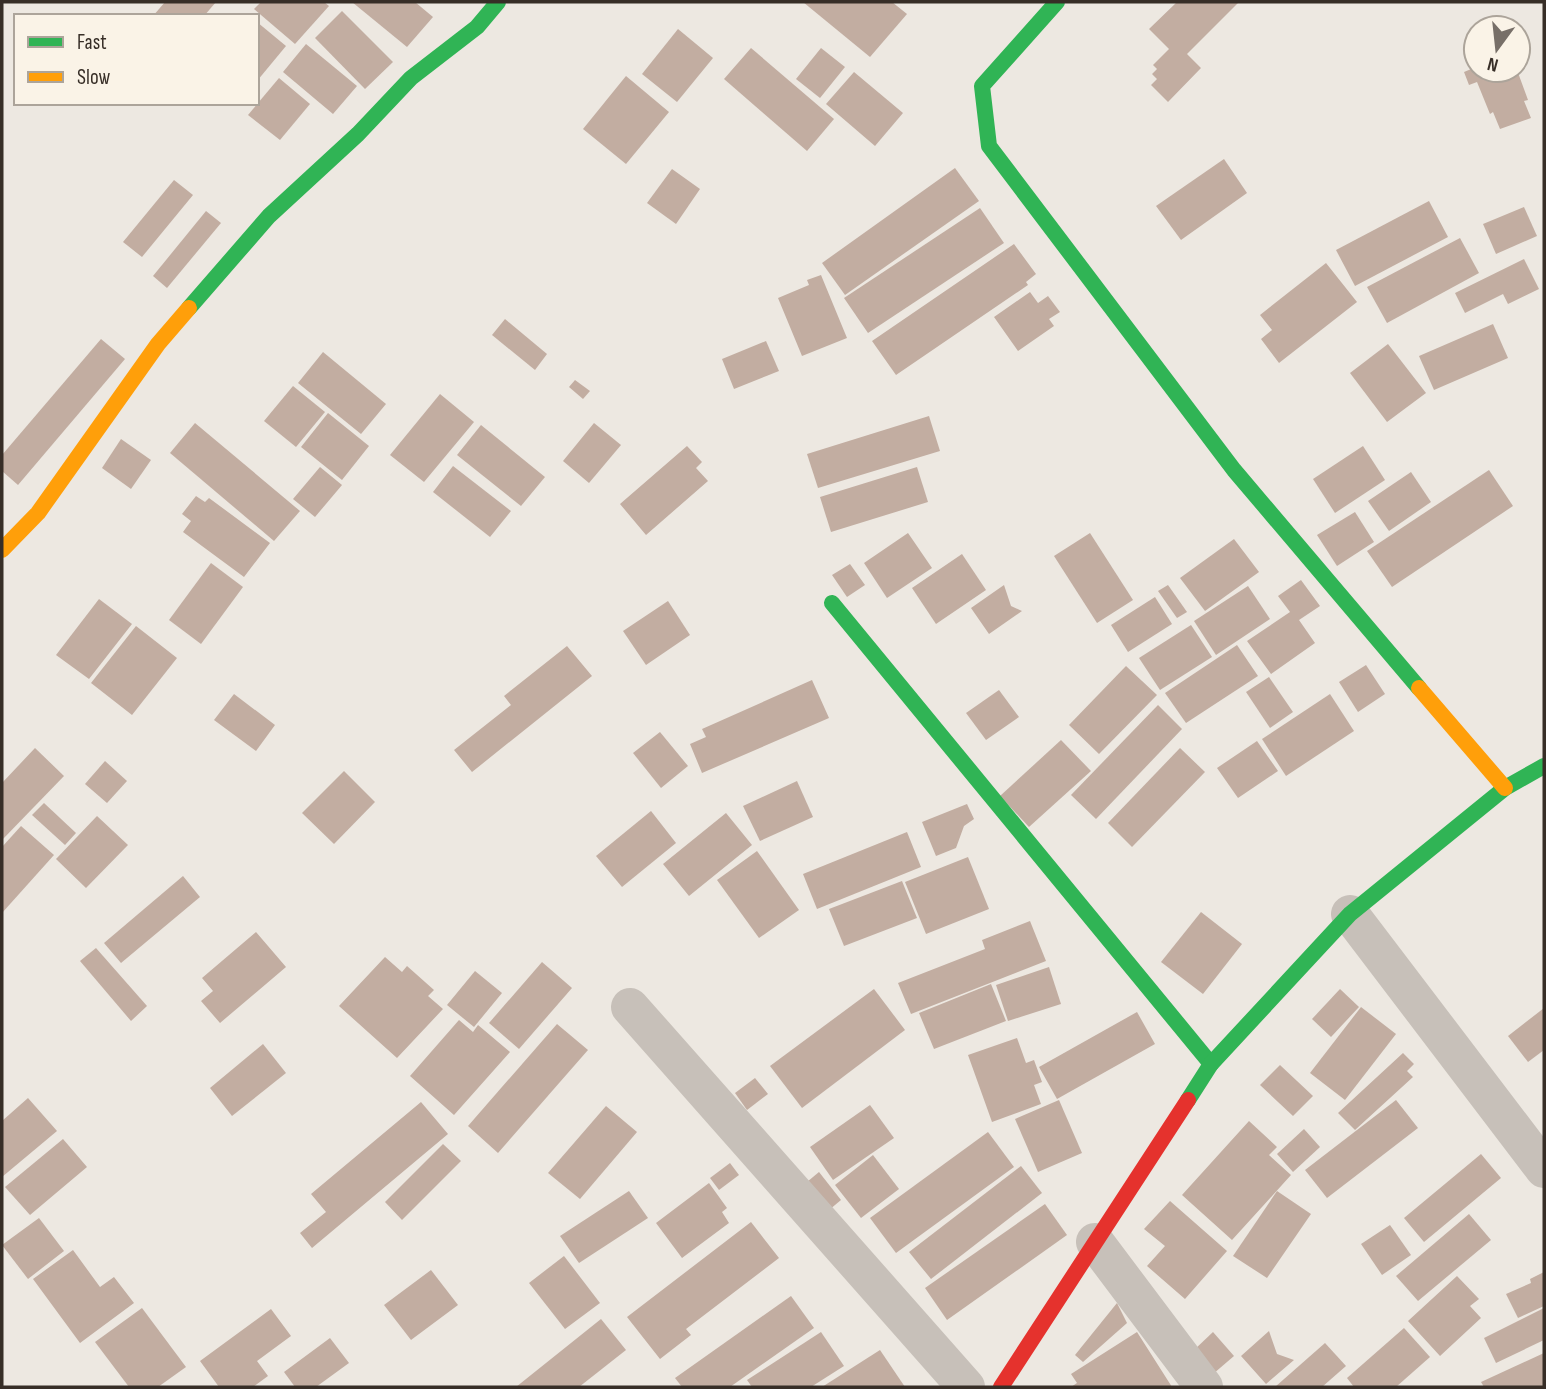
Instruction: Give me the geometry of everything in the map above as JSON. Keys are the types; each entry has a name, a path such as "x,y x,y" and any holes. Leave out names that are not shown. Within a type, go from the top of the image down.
{"street":[{"path":"2,550 38,513 158,344 269,216 358,134 411,78 477,27 498,2"},
{"path":"1057,2 982,86 989,146 1234,470 1505,788"},
{"path":"832,603 1211,1064"},
{"path":"1001,1387 1211,1064 1350,914 1505,788 1544,766"},
{"path":"1350,914 1544,1169"},
{"path":"630,1007 965,1387"},
{"path":"1095,1242 1204,1387"}],"building":[{"path":"165,2 216,2 206,14 155,14"},
{"path":"261,2 324,2 329,6 295,44 254,9"},
{"path":"352,2 415,2 433,17 407,47"},
{"path":"803,2 892,2 907,14 870,57"},
{"path":"1177,2 1239,2 1187,54 1201,68 1168,102 1151,85 1157,79 1152,74 1157,69 1153,65 1169,49 1149,29"},
{"path":"342,11 393,62 365,89 315,38"},
{"path":"259,24 286,46 259,79"},
{"path":"678,29 713,58 677,102 642,74"},
{"path":"306,44 357,86 333,114 283,72"},
{"path":"751,48 834,119 807,151 724,79"},
{"path":"821,48 845,67 820,98 796,79"},
{"path":"854,72 903,113 875,146 826,104"},
{"path":"626,76 669,112 626,164 583,129"},
{"path":"279,78 310,104 280,140 248,115"},
{"path":"1478,84 1522,84 1528,100 1524,101 1531,118 1500,129 1493,112 1490,114"},
{"path":"1224,159 1247,193 1181,240 1156,206"},
{"path":"955,168 979,201 845,295 822,263"},
{"path":"672,169 700,189 676,224 647,203"},
{"path":"174,180 193,195 142,257 123,242"},
{"path":"1429,201 1448,237 1355,286 1336,250"},
{"path":"1524,207 1537,236 1496,254 1483,224"},
{"path":"980,208 1004,243 868,333 844,298"},
{"path":"206,211 221,223 167,288 153,276"},
{"path":"1460,238 1479,273 1387,323 1367,287"},
{"path":"1014,244 1036,274 1026,282 1028,285 896,375 872,341"},
{"path":"1524,259 1539,289 1508,304 1503,294 1465,313 1455,293"},
{"path":"1326,263 1357,302 1279,363 1261,339 1272,330 1260,315"},
{"path":"821,275 847,338 802,356 778,298 809,285 807,280"},
{"path":"1030,292 1038,303 1048,296 1060,312 1049,319 1054,326 1018,351 994,317"},
{"path":"505,319 547,354 535,370 492,335"},
{"path":"1493,324 1508,358 1434,390 1419,356"},
{"path":"101,339 125,359 18,485 2,471 2,455"},
{"path":"766,341 779,371 734,389 722,359"},
{"path":"1388,344 1426,393 1387,422 1350,373"},
{"path":"323,352 386,404 361,434 298,383"},
{"path":"575,380 590,391 583,399 569,387"},
{"path":"293,386 325,412 296,447 264,421"},
{"path":"440,394 474,422 424,482 390,455"},
{"path":"328,413 369,446 342,480 301,447"},
{"path":"929,416 940,451 818,488 807,454"},
{"path":"195,423 300,511 274,541 170,453"},
{"path":"594,423 621,445 589,483 563,461"},
{"path":"481,425 545,477 521,506 457,455"},
{"path":"121,439 151,460 131,489 102,468"},
{"path":"687,446 702,462 696,468 708,481 646,535 620,504"},
{"path":"1363,446 1385,480 1335,513 1313,479"},
{"path":"453,466 511,511 490,537 433,492"},
{"path":"320,467 342,485 315,517 293,499"},
{"path":"917,467 928,502 831,532 820,497"},
{"path":"1489,470 1513,506 1392,587 1367,551"},
{"path":"1411,472 1431,502 1389,531 1368,501"},
{"path":"196,496 205,502 209,498 270,543 244,577 183,532 191,521 182,514"},
{"path":"1355,512 1374,542 1337,566 1317,535"},
{"path":"908,533 932,568 887,598 864,563"},
{"path":"1090,533 1133,600 1097,623 1054,556"},
{"path":"1234,539 1259,572 1205,611 1180,578"},
{"path":"962,554 986,590 936,624 912,588"},
{"path":"211,563 243,587 201,644 169,620"},
{"path":"850,564 865,585 847,597 832,575"},
{"path":"1301,580 1320,606 1299,620 1315,643 1271,674 1247,641 1290,612 1278,596"},
{"path":"1004,585 1011,606 1022,611 989,634 971,608"},
{"path":"1168,585 1187,612 1177,618 1158,591"},
{"path":"1248,586 1270,619 1216,655 1194,621"},
{"path":"1155,597 1172,624 1128,652 1111,625"},
{"path":"99,599 132,624 89,679 56,655"},
{"path":"668,601 690,635 646,665 623,631"},
{"path":"1191,625 1212,657 1160,690 1139,658"},
{"path":"136,626 177,658 132,715 91,683"},
{"path":"1237,645 1258,676 1186,723 1165,693"},
{"path":"567,646 592,676 472,772 454,750 511,705 504,696"},
{"path":"1366,665 1385,694 1358,712 1339,682"},
{"path":"1126,666 1157,695 1099,754 1069,725"},
{"path":"1269,677 1293,712 1270,728 1246,692"},
{"path":"812,680 829,718 702,773 690,744 706,737 702,729"},
{"path":"999,690 1019,717 986,740 966,713"},
{"path":"234,694 275,725 256,751 214,720"},
{"path":"1330,694 1354,731 1286,776 1262,739"},
{"path":"1158,705 1182,729 1096,819 1071,795"},
{"path":"660,732 688,766 661,788 633,753"},
{"path":"1061,740 1091,771 1029,827 1000,796"},
{"path":"1257,741 1278,771 1238,798 1217,768"},
{"path":"35,748 64,776 2,840 2,783"},
{"path":"1180,748 1205,772 1132,847 1108,823"},
{"path":"105,761 127,781 107,803 85,784"},
{"path":"344,771 375,802 334,844 302,813"},
{"path":"797,781 813,817 760,841 743,806"},
{"path":"44,803 76,833 65,845 32,815"},
{"path":"967,804 974,819 964,826 956,848 936,856 922,822"},
{"path":"651,811 676,843 622,887 596,856"},
{"path":"726,813 752,845 689,896 663,864"},
{"path":"97,816 128,845 86,888 56,859"},
{"path":"21,826 54,855 2,913 2,847"},
{"path":"907,832 921,867 817,909 803,874"},
{"path":"757,851 799,910 759,938 717,880"},
{"path":"968,857 989,909 926,934 905,882"},
{"path":"183,876 200,897 121,963 104,943"},
{"path":"902,881 917,918 844,946 829,909"},
{"path":"1201,912 1242,944 1203,994 1161,962"},
{"path":"1030,921 1046,961 911,1014 898,983 985,949 982,940"},
{"path":"256,932 286,967 220,1023 201,1001 213,991 202,978"},
{"path":"96,948 147,1006 131,1021 80,961"},
{"path":"385,957 402,972 407,966 434,990 428,996 443,1009 397,1058 339,1006"},
{"path":"542,962 572,988 519,1049 489,1023"},
{"path":"1049,967 1061,1004 1008,1021 996,985"},
{"path":"475,971 502,993 474,1027 447,1005"},
{"path":"991,984 1006,1021 934,1049 919,1013"},
{"path":"874,989 905,1030 802,1108 770,1066"},
{"path":"1340,989 1359,1007 1331,1037 1312,1019"},
{"path":"1361,1007 1396,1034 1345,1100 1310,1073"},
{"path":"1544,1008 1544,1050 1528,1062 1508,1036"},
{"path":"1137,1012 1155,1044 1057,1099 1039,1067"},
{"path":"459,1020 473,1032 478,1025 510,1052 454,1115 410,1076"},
{"path":"557,1024 588,1050 498,1153 468,1126"},
{"path":"1017,1038 1026,1063 1034,1060 1042,1082 1034,1085 1041,1104 992,1122 968,1055"},
{"path":"263,1044 286,1073 232,1116 210,1088"},
{"path":"1403,1053 1414,1064 1407,1071 1413,1077 1355,1130 1338,1113"},
{"path":"1280,1065 1313,1096 1293,1116 1260,1085"},
{"path":"755,1078 768,1094 747,1110 735,1093"},
{"path":"28,1098 57,1131 2,1177 2,1121"},
{"path":"1059,1100 1082,1153 1038,1172 1015,1119"},
{"path":"1396,1100 1418,1128 1327,1198 1305,1170"},
{"path":"421,1102 448,1134 312,1248 300,1233 326,1212 311,1194"},
{"path":"870,1105 894,1138 833,1180 810,1147"},
{"path":"606,1106 637,1132 580,1199 548,1173"},
{"path":"1249,1121 1277,1147 1269,1155 1291,1175 1232,1240 1182,1195"},
{"path":"1304,1129 1320,1147 1293,1172 1277,1154"},
{"path":"988,1132 1014,1167 896,1253 870,1218"},
{"path":"63,1139 87,1167 30,1215 5,1187"},
{"path":"443,1144 461,1161 402,1220 385,1202"},
{"path":"1481,1154 1501,1178 1424,1242 1404,1218"},
{"path":"873,1155 899,1189 861,1218 835,1185"},
{"path":"730,1163 739,1175 719,1190 710,1178"},
{"path":"1021,1166 1042,1193 931,1279 909,1252"},
{"path":"819,1172 841,1200 823,1215 801,1187"},
{"path":"709,1183 727,1208 722,1212 729,1223 682,1258 656,1223"},
{"path":"629,1191 648,1218 579,1263 560,1236"},
{"path":"1277,1191 1311,1214 1267,1278 1233,1256"},
{"path":"1170,1201 1227,1251 1185,1299 1147,1266 1165,1246 1144,1229"},
{"path":"1045,1204 1067,1235 947,1320 925,1288"},
{"path":"1469,1214 1491,1240 1418,1301 1396,1276"},
{"path":"39,1218 64,1251 28,1279 2,1245"},
{"path":"751,1222 779,1258 686,1329 691,1335 660,1359 627,1317"},
{"path":"1390,1225 1411,1255 1382,1275 1361,1244"},
{"path":"73,1250 100,1287 114,1277 134,1303 80,1343 33,1279"},
{"path":"564,1256 600,1303 565,1329 529,1283"},
{"path":"431,1270 458,1305 411,1340 384,1305"},
{"path":"1544,1272 1544,1306 1518,1318 1506,1294 1531,1283 1530,1279"},
{"path":"1457,1276 1479,1299 1470,1306 1481,1318 1440,1356 1408,1321"},
{"path":"791,1296 814,1328 730,1387 682,1387 675,1378"},
{"path":"1117,1303 1127,1323 1083,1362 1075,1355"},
{"path":"142,1308 186,1367 158,1387 129,1387 95,1342"},
{"path":"1544,1308 1544,1340 1496,1363 1484,1338"},
{"path":"271,1309 291,1336 257,1361 268,1376 253,1387 219,1387 200,1361"},
{"path":"601,1319 626,1350 579,1387 516,1387"},
{"path":"1404,1328 1430,1357 1396,1387 1354,1387 1347,1378"},
{"path":"1269,1331 1277,1354 1294,1360 1266,1384 1241,1356"},
{"path":"821,1332 844,1366 811,1387 752,1387 747,1380"},
{"path":"1137,1332 1172,1387 1071,1387 1077,1383 1071,1374"},
{"path":"1213,1332 1234,1356 1213,1374 1193,1351"},
{"path":"330,1338 349,1363 316,1387 295,1387 284,1372"},
{"path":"1325,1343 1346,1366 1322,1387 1275,1387"},
{"path":"880,1350 905,1387 822,1387"},
{"path":"1544,1353 1544,1387 1484,1387 1481,1382"}],"traffic: fast":[{"path":"189,308 269,216 358,134 411,78 477,27 498,2"},
{"path":"1057,2 982,86 989,146 1234,470 1419,688"},
{"path":"832,603 1211,1064"},
{"path":"1188,1100 1211,1064 1350,914 1505,788 1544,766"}],"traffic: slow":[{"path":"2,550 38,513 158,344 189,308"},
{"path":"1419,688 1505,788"}],"traffic: jam":[{"path":"1001,1387 1188,1100"}]}
